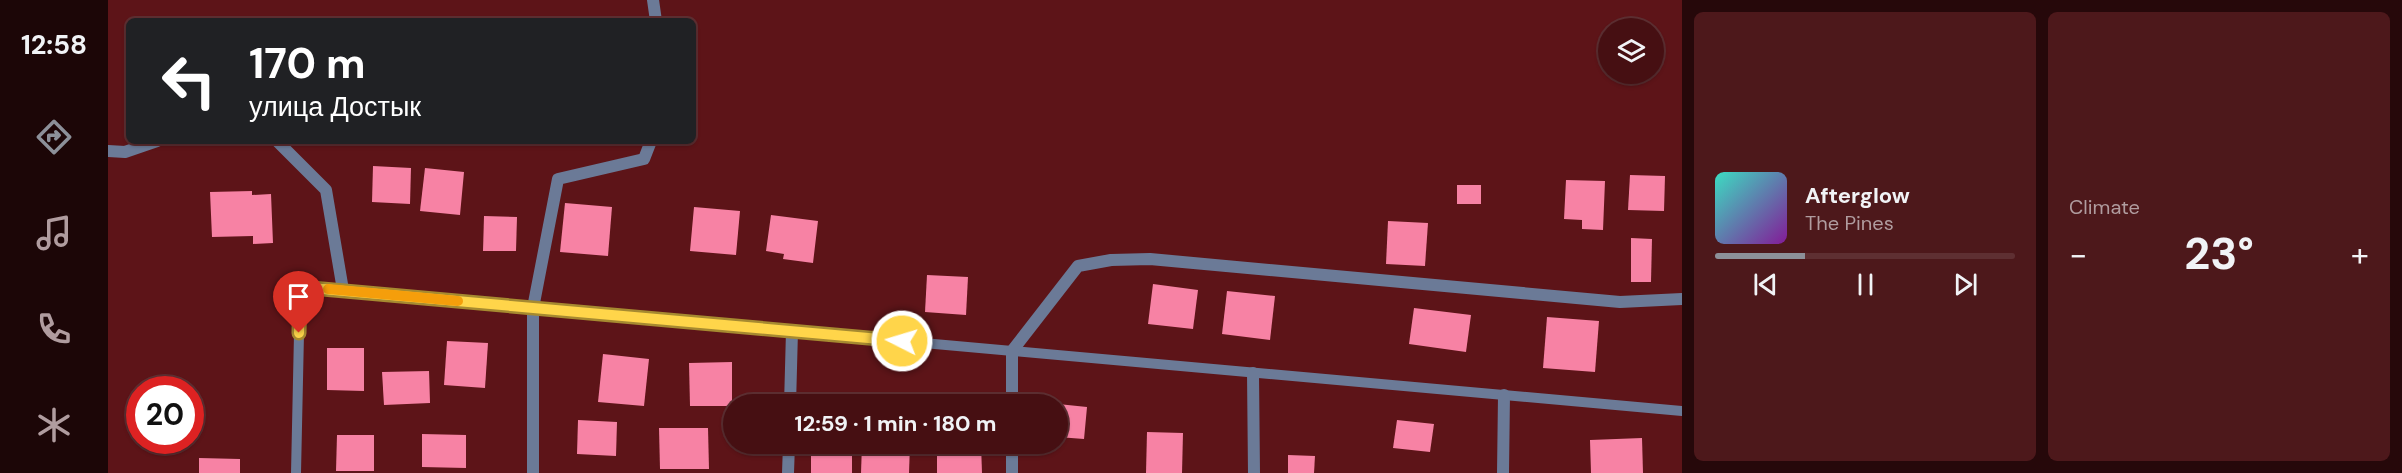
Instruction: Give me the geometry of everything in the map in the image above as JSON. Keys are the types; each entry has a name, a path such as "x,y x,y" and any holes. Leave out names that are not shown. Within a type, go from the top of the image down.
{"street":[{"path":"653,0 656,18"},
{"path":"108,151 125,152 148,144"},
{"path":"280,144 326,190 343,290"},
{"path":"532,473 533,308 558,179 644,159 650,144"},
{"path":"1012,394 1012,351 1078,266 1111,260 1150,260 1242,269 1296,271 1620,302 1682,299"},
{"path":"790,394 792,331"},
{"path":"1252,373 1254,473"},
{"path":"1503,473 1504,395"},
{"path":"788,473 789,454"},
{"path":"1011,473 1012,454"}],"lane":[{"path":"296,473 300,287 1682,411"}],"building":[{"path":"373,166 411,168 410,204 372,202"},
{"path":"425,168 464,172 460,215 420,211"},
{"path":"1630,175 1665,176 1664,211 1628,210"},
{"path":"1566,180 1605,181 1603,230 1582,229 1582,220 1564,219"},
{"path":"1457,185 1481,185 1481,204 1457,204"},
{"path":"252,191 252,195 271,194 273,243 253,244 253,236 212,237 210,192"},
{"path":"565,203 612,207 608,256 560,252"},
{"path":"694,207 740,211 736,255 690,251"},
{"path":"771,215 818,221 813,263 783,259 784,254 766,251"},
{"path":"484,216 517,217 516,251 483,251"},
{"path":"1388,221 1428,223 1425,266 1386,264"},
{"path":"1631,238 1652,239 1651,282 1631,282"},
{"path":"927,275 968,277 966,315 925,312"},
{"path":"1153,284 1198,290 1193,329 1148,324"},
{"path":"1227,291 1275,296 1270,340 1222,334"},
{"path":"1414,308 1471,315 1466,352 1409,344"},
{"path":"1547,317 1599,321 1595,372 1543,368"},
{"path":"447,341 488,343 485,388 444,385"},
{"path":"327,348 364,348 364,391 327,390"},
{"path":"603,354 649,359 644,406 598,402"},
{"path":"732,362 732,394 723,394 723,406 690,406 689,363"},
{"path":"429,371 430,403 384,405 382,372"},
{"path":"1068,405 1087,407 1084,439 1068,438"},
{"path":"578,420 617,422 616,456 577,454"},
{"path":"1397,420 1434,424 1430,452 1393,448"},
{"path":"659,428 708,428 709,469 660,469"},
{"path":"1147,432 1183,433 1182,473 1146,473"},
{"path":"422,434 466,435 466,468 422,467"},
{"path":"337,435 374,435 374,471 336,471"},
{"path":"1642,438 1643,473 1591,473 1590,440"},
{"path":"811,454 852,454 852,473 811,473"},
{"path":"862,454 910,454 909,473 861,473"},
{"path":"937,454 981,454 982,473 937,473"},
{"path":"1288,455 1315,456 1314,473 1288,473"},
{"path":"199,458 240,459 240,473 199,473"}],"slow traffic":[{"path":"328,289 458,301"}],"route":[{"path":"299,333 300,287 902,341"}]}
